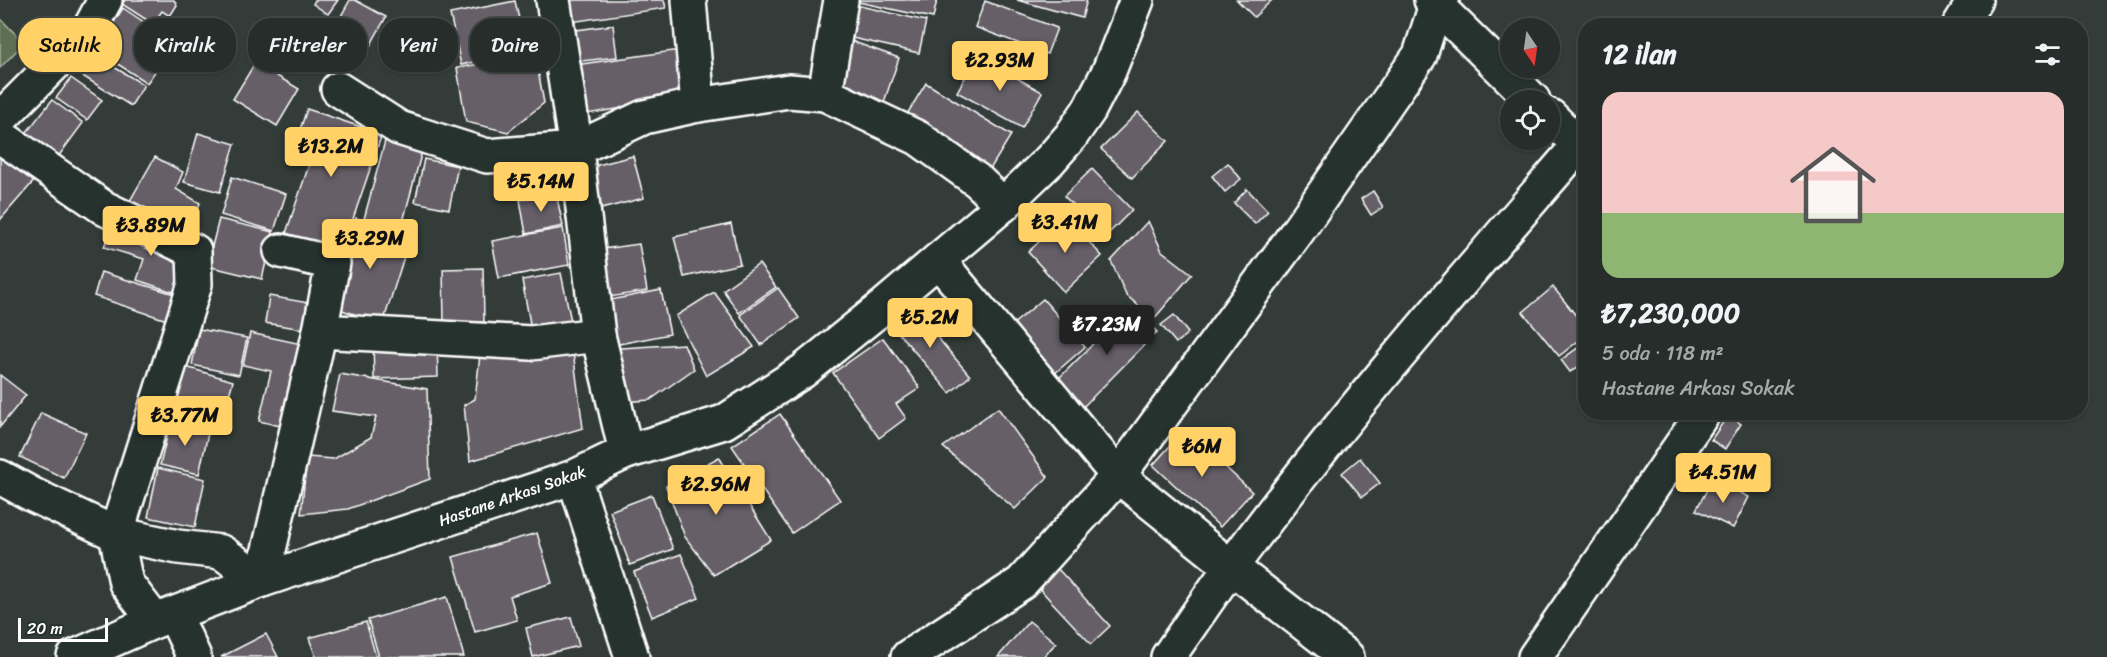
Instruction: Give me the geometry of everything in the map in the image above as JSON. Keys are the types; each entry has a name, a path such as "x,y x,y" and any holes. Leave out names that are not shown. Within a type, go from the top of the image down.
{"street":[{"path":"0,92 85,9 88,0"},
{"path":"0,119 90,28 105,0"},
{"path":"553,0 576,149 598,335 626,452"},
{"path":"689,0 698,105"},
{"path":"825,94 841,0"},
{"name":"Hastane Arkası Sokak","path":"74,657 165,617 262,580 574,477 626,452 724,422 803,370 885,305 1003,205 1050,160 1089,110 1109,71 1137,0"},
{"path":"1964,18 1975,0"},
{"path":"908,657 1021,583 1118,476 1297,232 1419,55 1436,2 1523,90"},
{"path":"338,89 399,129 487,156 576,149 644,117 698,105 789,91 825,94 918,138 978,181 1003,205"},
{"path":"1560,126 1578,145"},
{"path":"0,136 104,208 194,251 195,285 117,534 126,583 165,617 194,657"},
{"path":"1168,657 1231,567 1428,319 1578,153"},
{"path":"0,477 117,534 178,547 221,552 262,580 320,331 333,263 281,251"},
{"path":"938,260 1118,476 1347,657"},
{"path":"320,331 531,344 598,335"},
{"path":"1535,657 1698,420"},
{"path":"574,477 632,657"}],"green space":[{"path":"0,18 18,37 18,49 0,68"}],"building":[{"path":"125,0 174,0 177,5 170,16 162,11 157,18 144,18 122,4"},
{"path":"315,0 338,0 328,14 313,4"},
{"path":"350,0 355,0 386,17 379,18 379,30 370,46 367,44 367,18 340,18"},
{"path":"561,0 664,0 666,8 564,23"},
{"path":"849,0 937,0 933,18"},
{"path":"1017,0 1087,0 1082,18"},
{"path":"1237,0 1272,0 1254,17"},
{"path":"515,1 519,18 470,18 470,63 461,65 458,51 458,18 451,18 450,14"},
{"path":"985,1 1057,28 1047,54 975,27"},
{"path":"847,3 926,21 919,53 839,35"},
{"path":"123,8 138,18 134,18 134,72 155,72 147,83 122,67 122,18 117,18"},
{"path":"613,25 617,57 573,62 569,31"},
{"path":"851,41 899,58 883,105 835,89"},
{"path":"687,49 694,96 575,116 568,66"},
{"path":"977,56 1042,92 1022,128 957,92"},
{"path":"470,66 470,72 538,72 544,103 508,132 466,122 458,68"},
{"path":"76,72 122,72 144,85 131,106"},
{"path":"250,72 270,72 299,89 277,126 233,99"},
{"path":"71,78 102,100 87,120 56,98"},
{"path":"926,83 1011,135 989,171 904,119"},
{"path":"52,100 83,123 58,157 26,133"},
{"path":"307,109 382,134 342,251 286,233 312,156 293,150"},
{"path":"1138,112 1168,141 1132,178 1101,149"},
{"path":"198,133 235,144 220,192 184,182"},
{"path":"385,141 422,151 401,229 364,219"},
{"path":"0,152 34,181 0,220"},
{"path":"633,156 644,198 601,209 590,167"},
{"path":"155,157 183,172 176,189 200,203 189,235 127,206"},
{"path":"424,159 458,166 449,209 415,202"},
{"path":"1228,163 1241,179 1225,192 1212,176"},
{"path":"1092,169 1132,210 1105,237 1064,196"},
{"path":"232,177 286,194 274,231 221,215"},
{"path":"1247,189 1268,211 1255,224 1234,203"},
{"path":"1373,191 1383,207 1371,215 1361,199"},
{"path":"556,193 563,226 526,234 520,200"},
{"path":"1066,217 1102,256 1064,292 1028,252"},
{"path":"356,218 411,235 383,323 329,306"},
{"path":"219,219 273,232 262,279 207,266"},
{"path":"1148,221 1162,251 1192,274 1154,319 1126,295 1111,261"},
{"path":"731,224 740,264 684,277 674,237"},
{"path":"112,225 190,250 176,293 137,280 144,259 104,247"},
{"path":"563,228 569,265 499,278 492,241"},
{"path":"639,244 647,291 610,297 603,249"},
{"path":"759,264 776,287 739,313 723,290"},
{"path":"483,268 484,322 444,323 443,269"},
{"path":"101,272 181,296 173,322 94,296"},
{"path":"561,273 572,326 532,334 522,280"},
{"path":"1553,287 1578,318 1578,341 1559,356 1523,312"},
{"path":"778,288 799,318 761,345 740,315"},
{"path":"661,290 670,334 614,345 606,301"},
{"path":"714,292 754,347 706,376 676,316"},
{"path":"269,296 320,305 316,331 265,323"},
{"path":"1043,299 1085,347 1054,374 1011,326"},
{"path":"911,306 970,376 950,393 890,323"},
{"path":"1134,310 1157,332 1083,407 1059,378 1091,346 1102,330"},
{"path":"1174,315 1188,333 1176,343 1161,325"},
{"path":"199,329 247,338 239,375 192,365"},
{"path":"250,333 311,346 293,429 259,421 271,371 243,365"},
{"path":"883,338 920,388 896,404 906,418 879,438 833,373"},
{"path":"437,339 438,377 374,379 373,341"},
{"path":"572,344 583,428 470,461 464,405 475,399 481,346"},
{"path":"684,344 694,369 650,400 622,402 606,349"},
{"path":"1578,348 1578,367 1570,372 1561,360"},
{"path":"186,367 233,381 219,430 171,416"},
{"path":"340,374 427,389 430,479 348,509 301,514 307,457 334,459 371,437 376,417 332,411"},
{"path":"0,375 26,395 0,427"},
{"path":"998,408 1048,477 1015,509 943,447"},
{"path":"41,413 86,433 64,478 20,457"},
{"path":"780,414 840,500 792,533 732,446"},
{"path":"171,420 209,429 199,474 160,465"},
{"path":"1725,420 1735,420 1741,424 1725,449 1711,440"},
{"path":"1185,429 1252,492 1220,527 1153,465"},
{"path":"719,457 771,540 714,575 685,537 666,486"},
{"path":"1360,458 1380,483 1362,497 1342,473"},
{"path":"158,468 205,479 195,527 148,517"},
{"path":"1713,479 1749,497 1733,528 1696,510"},
{"path":"652,495 673,549 630,565 610,511"},
{"path":"537,533 552,583 510,596 517,620 475,632 453,557"},
{"path":"681,554 699,598 652,617 634,572"},
{"path":"1057,568 1110,626 1091,644 1037,586"},
{"path":"447,597 464,657 379,657 368,620"},
{"path":"571,617 579,646 533,657 526,628"},
{"path":"1029,621 1056,643 1043,657 998,657"},
{"path":"366,622 376,657 316,657 309,638"},
{"path":"266,634 278,657 221,657"}]}
